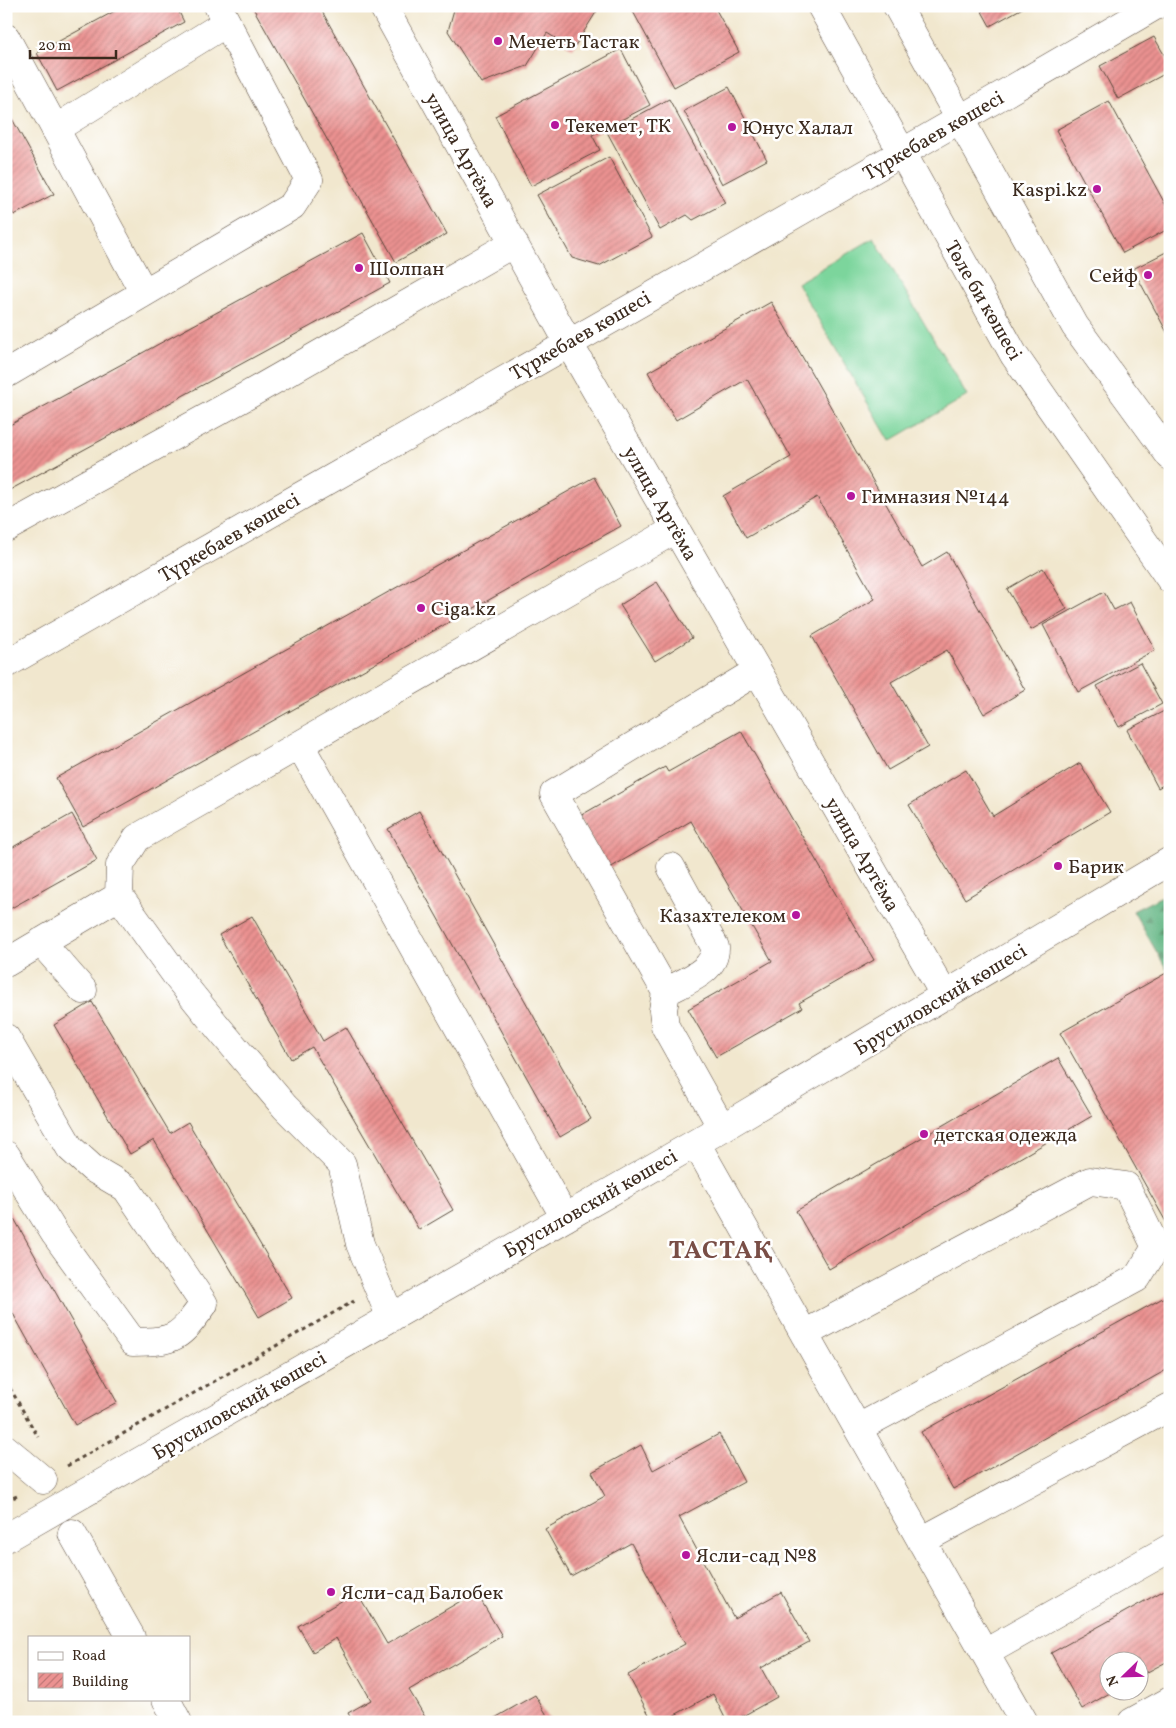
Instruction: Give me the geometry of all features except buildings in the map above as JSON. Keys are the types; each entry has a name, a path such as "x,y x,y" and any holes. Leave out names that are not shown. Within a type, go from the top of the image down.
{"street":[{"name":"улица Артёма","path":"382,6 568,342 945,996"},
{"name":"Төле би көшесі","path":"821,6 1014,355 1170,579"},
{"path":"897,6 1075,326 1170,456"},
{"name":"Түркебаев көшесі","path":"6,664 568,342 902,154 1154,6"},
{"path":"6,374 292,206 310,180 222,15 55,129"},
{"path":"6,38 144,293"},
{"path":"6,528 248,395 514,243"},
{"path":"391,1318 360,1244 342,1164 285,1107 220,1030 119,896 120,865 137,838 676,529"},
{"path":"722,1128 665,1026 663,1010 666,992 554,794 757,671"},
{"path":"300,745 565,1218"},
{"path":"666,992 710,967 716,958 715,948 672,867"},
{"name":"Брусиловский көшесі","path":"6,1538 722,1128 1167,868"},
{"path":"6,963 119,896"},
{"path":"41,942 84,990"},
{"path":"6,1038 70,1148 92,1168 126,1188 204,1304 184,1330 164,1341 133,1342 54,1234 6,1155"},
{"path":"696,1143 1024,1722"},
{"path":"804,1334 1090,1181 1126,1186 1156,1247 1137,1278 858,1428"},
{"path":"921,1540 1170,1407"},
{"path":"6,1449 43,1480"},
{"path":"72,1533 130,1636"},
{"path":"985,1653 1170,1548"},
{"path":"167,1700 178,1722"},
{"path":"1132,1722 1170,1701"}],"path":[{"path":"6,1502 378,1287"},
{"path":"6,1381 39,1439"}],"green space":[{"path":"874,238 967,396 890,441 797,283"},
{"path":"1170,892 1170,975 1133,911"}],"place":[{"name":"Мечеть Тастак","path":"498,41"},
{"name":"Текемет, ТК","path":"555,125"},
{"name":"Юнус Халал","path":"732,127"},
{"name":"Kaspi.kz","path":"1097,189"},
{"name":"Шолпан","path":"359,268"},
{"name":"Сейф","path":"1148,275"},
{"name":"Гимназия №144","path":"851,496"},
{"name":"Ciga.kz","path":"421,608"},
{"name":"Барик","path":"1058,866"},
{"name":"Казахтелеком","path":"796,915"},
{"name":"детская одежда","path":"924,1134"},
{"name":"Ясли-сад №8","path":"686,1555"},
{"name":"Ясли-сад Балобек","path":"331,1592"}],"district":[{"name":"ТАСТАҚ","path":"721,1249"}]}
